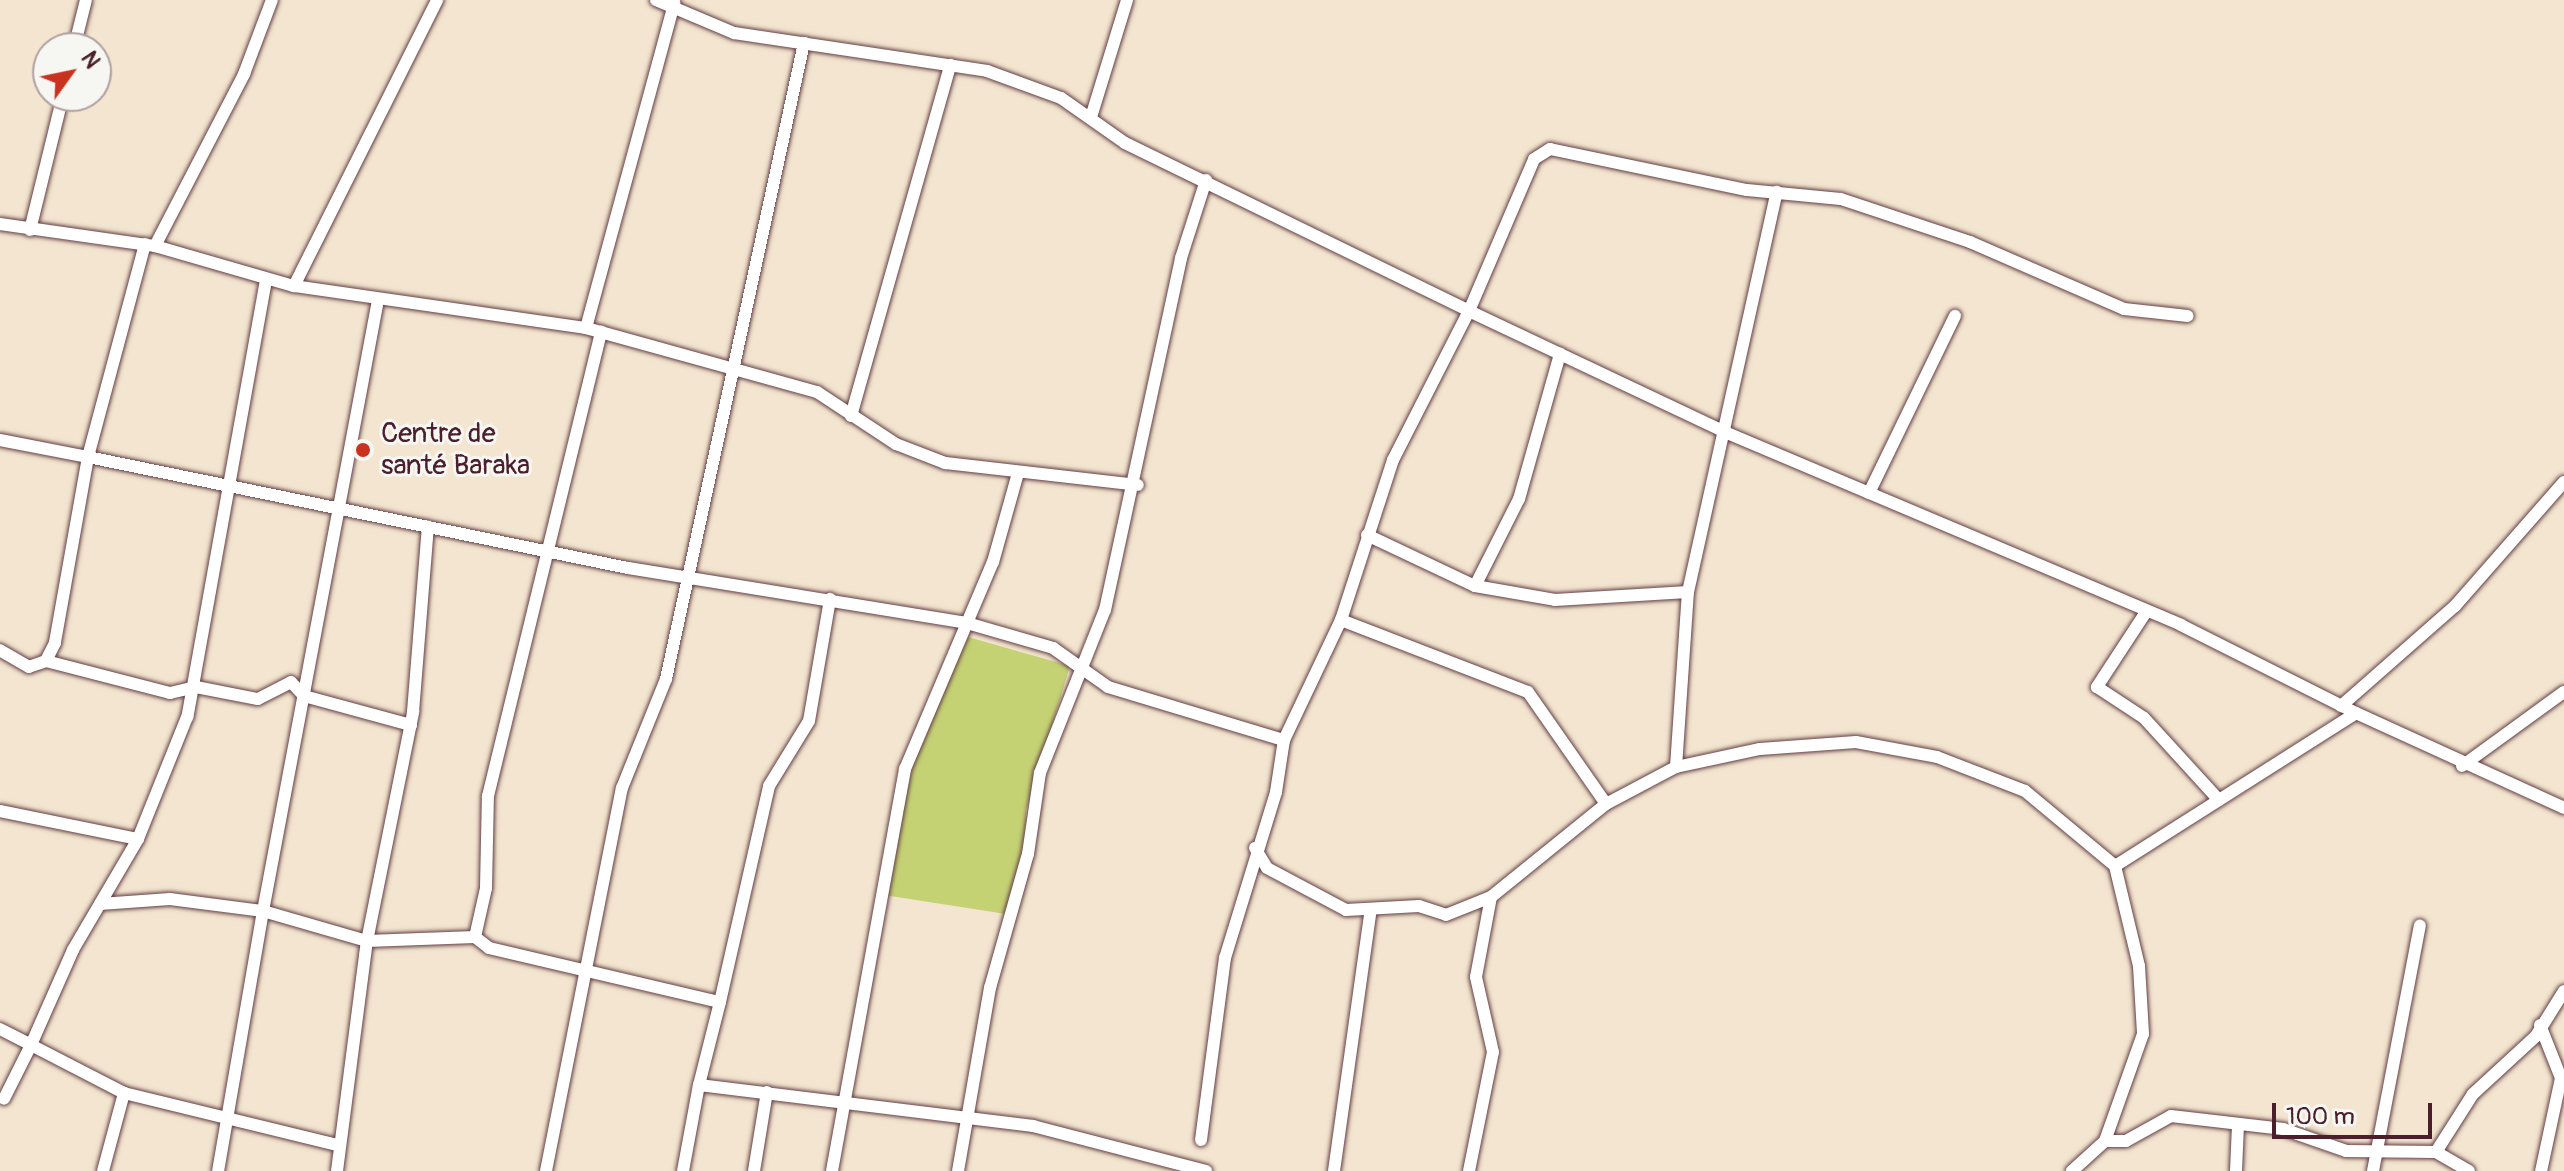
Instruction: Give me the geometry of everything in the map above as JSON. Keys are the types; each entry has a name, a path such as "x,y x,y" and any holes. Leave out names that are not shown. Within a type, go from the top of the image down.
{"street":[{"path":"78,32 86,0"},
{"path":"46,661 55,643 88,457 150,245 244,74 272,0"},
{"path":"294,286 437,0"},
{"path":"656,0 674,3 734,33 987,71 1092,114 1125,143 1725,432 2146,612 2462,766 2564,808"},
{"path":"1092,114 1127,0"},
{"path":"586,328 674,3"},
{"path":"546,1171 622,788 666,679 687,574 716,469 731,369 804,43"},
{"path":"851,416 950,65"},
{"path":"30,230 59,112"},
{"path":"1201,1140 1212,1025 1284,740 1341,620 1367,535 1405,435 1469,311 1534,159 1550,149 1777,192 1818,193 1970,242 2124,309 2188,316"},
{"path":"958,1171 1040,773 1085,666 1138,485 1181,258 1206,180"},
{"path":"1676,767 1688,592 1777,192"},
{"path":"0,224 150,245 294,286 586,328 817,392 851,416 945,463 1138,485"},
{"path":"4,1099 100,904 138,839 196,687 197,638 231,482 266,280"},
{"path":"218,1171 229,1122 263,911 378,300"},
{"path":"1869,493 1955,316"},
{"path":"475,937 486,888 488,796 601,332"},
{"path":"1475,586 1519,499 1560,354"},
{"path":"0,440 231,482 546,551 967,623 1053,648 1085,666 1108,687 1284,740"},
{"path":"832,1171 905,769 967,623 1018,473"},
{"path":"2341,706 2455,606 2564,482"},
{"path":"337,1171 367,941 411,725 428,527"},
{"path":"1367,535 1475,586 1555,600 1688,592"},
{"path":"683,1171 699,1085 769,786 809,721 830,599"},
{"path":"2146,612 2097,687 2144,718 2219,800"},
{"path":"1341,620 1528,692 1606,804"},
{"path":"0,650 29,667 46,661 128,688 170,693 196,687 258,699 291,682 304,696 411,725"},
{"path":"2462,766 2564,692"},
{"path":"2115,866 2356,713"},
{"path":"1255,848 1267,868 1314,896 1370,914 1419,906 1462,913 1491,897 1606,804 1676,767 1777,747 1856,742 1917,752 2025,791 2115,866 2139,966 2143,1034 2105,1141 2074,1171"},
{"path":"0,811 138,839"},
{"path":"1469,1171 1493,1052 1476,977 1491,897"},
{"path":"100,904 170,899 263,911 367,941 475,937 489,948 720,1002"},
{"path":"1334,1171 1370,914"},
{"path":"2373,1171 2420,925"},
{"path":"2436,1152 2473,1094 2540,1025 2564,991"},
{"path":"2540,1025 2561,1078 2541,1171"},
{"path":"0,1029 124,1093 229,1122 338,1145"},
{"path":"699,1085 845,1100 967,1120 1033,1126 1206,1171"},
{"path":"754,1171 767,1092"},
{"path":"103,1171 124,1093"},
{"path":"2105,1141 2126,1141 2171,1116 2238,1125 2378,1153 2436,1152 2469,1171"},
{"path":"2550,1125 2564,1124"},
{"path":"2236,1171 2238,1125"}],"green space":[{"path":"968,637 1070,666 1026,810 1025,847 1006,914 884,895 915,757"}],"place":[{"name":"Centre de santé Baraka","path":"363,450"}]}
